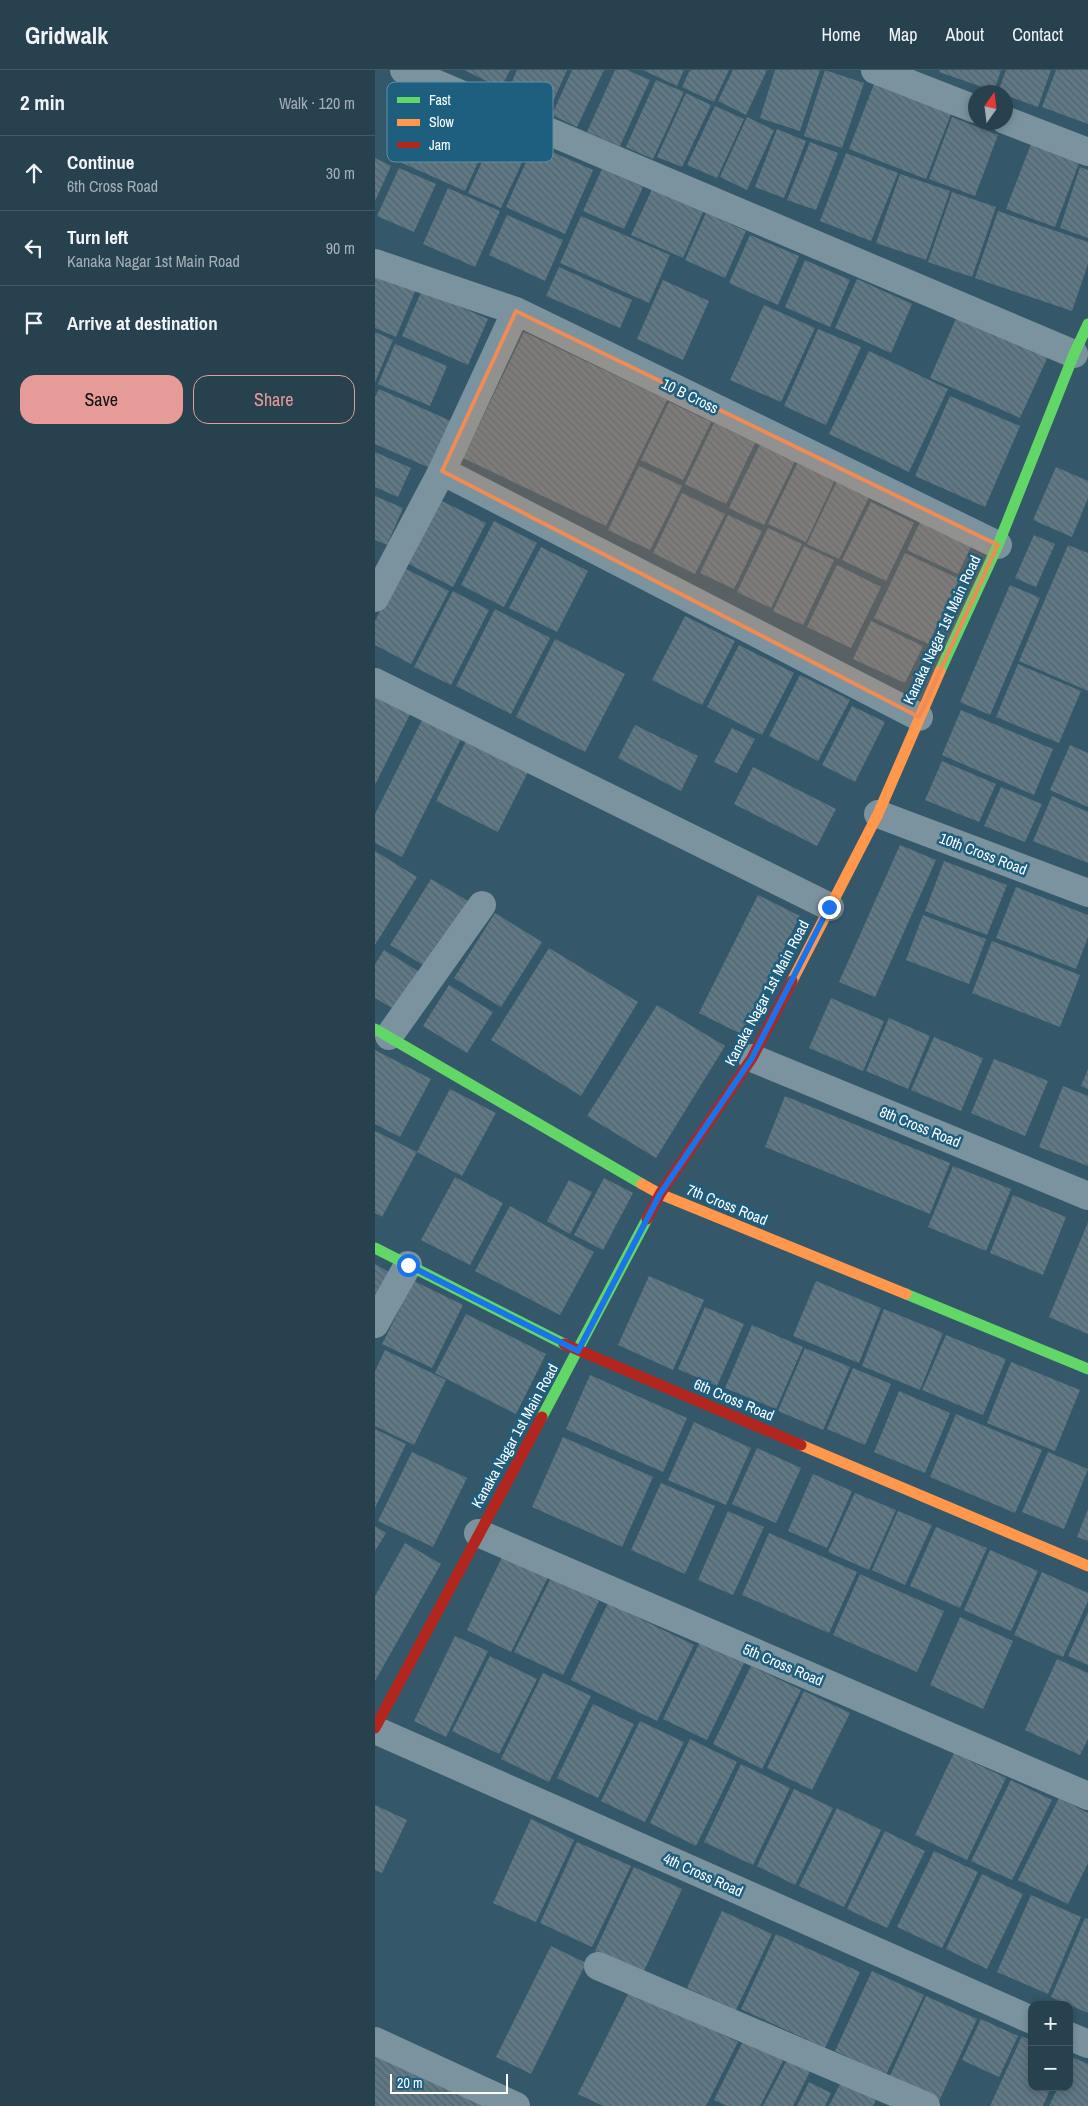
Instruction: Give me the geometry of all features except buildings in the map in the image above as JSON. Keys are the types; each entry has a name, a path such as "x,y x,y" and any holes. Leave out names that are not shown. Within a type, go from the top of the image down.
{"street":[{"path":"404,70 432,82"},
{"path":"875,70 968,106"},
{"path":"1013,123 1088,152"},
{"path":"553,133 1074,354"},
{"name":"10 B Cross","path":"375,262 515,312 998,545"},
{"path":"375,598 442,471 515,312"},
{"name":"Kanaka Nagar 1st Main Road","path":"375,1729 660,1194 752,1058 878,814 919,718 998,545 1074,354 1088,324"},
{"path":"442,471 919,718"},
{"path":"375,682 829,907"},
{"name":"10th Cross Road","path":"878,814 1088,893"},
{"path":"382,1033 482,905"},
{"name":"7th Cross Road","path":"382,1033 660,1194 1088,1369"},
{"name":"8th Cross Road","path":"752,1058 1088,1196"},
{"name":"6th Cross Road","path":"375,1248 578,1351 1088,1566"},
{"path":"375,1324 408,1265"},
{"name":"5th Cross Road","path":"478,1533 1088,1796"},
{"name":"4th Cross Road","path":"375,1729 1028,2018"},
{"path":"598,1966 926,2106"},
{"path":"1073,2038 1088,2044"},
{"path":"375,2041 516,2106"}],"highlighted area":[{"path":"516,311 998,545 919,717 442,471"}],"traffic: fast":[{"path":"940,671 998,545 1074,354 1088,324"},
{"path":"375,1029 642,1184"},
{"path":"542,1417 647,1219"},
{"path":"375,1248 564,1344"},
{"path":"906,1294 1088,1369"}],"traffic: slow":[{"path":"792,981 878,814 940,671"},
{"path":"642,1184 660,1194 906,1294"},
{"path":"801,1445 1088,1566"}],"traffic: jam":[{"path":"647,1219 660,1194 752,1058 792,981"},
{"path":"564,1344 801,1445"},
{"path":"375,1728 542,1417"}],"route":[{"path":"408,1265 578,1351 660,1194 752,1058 829,907"}]}
